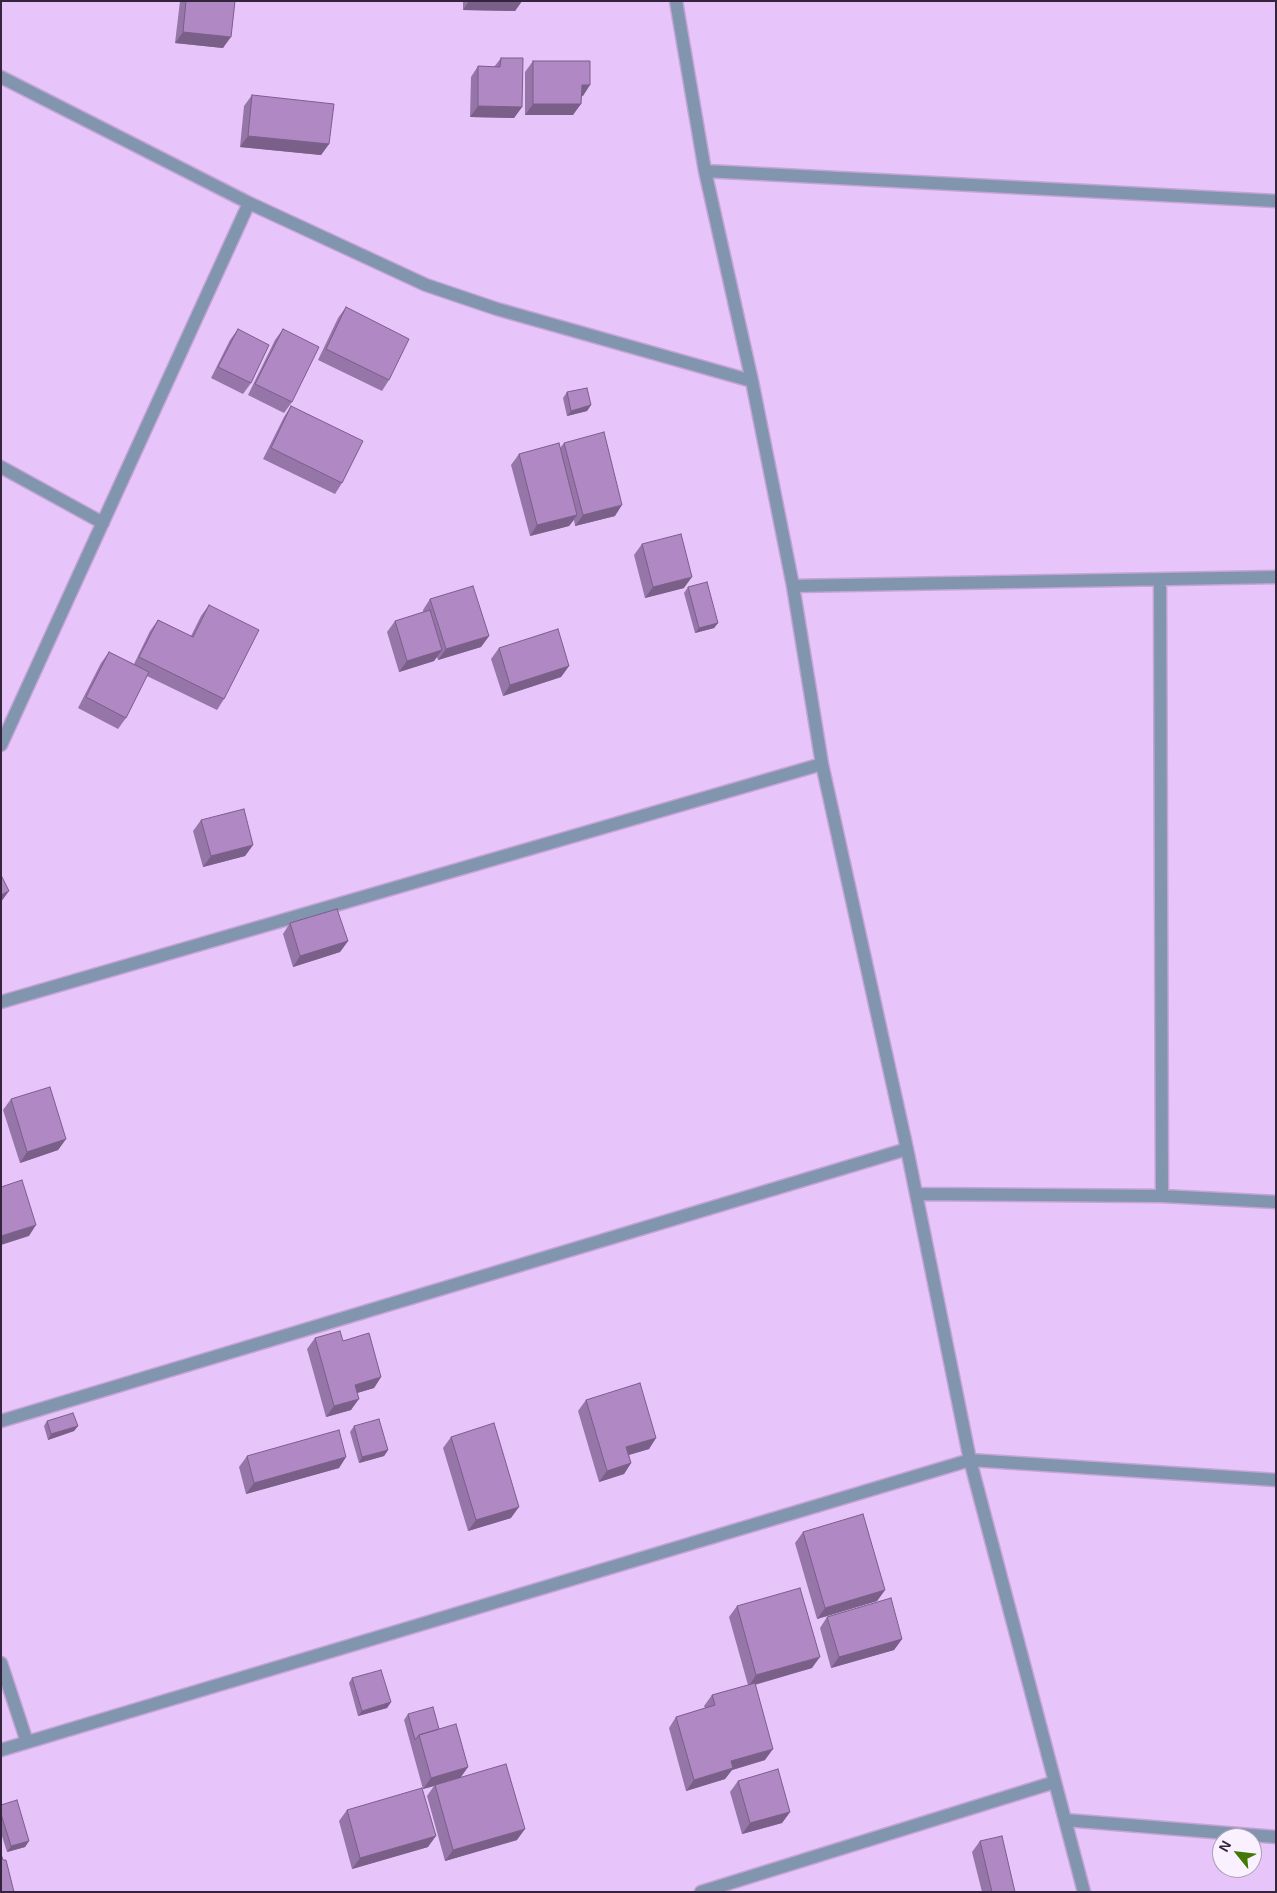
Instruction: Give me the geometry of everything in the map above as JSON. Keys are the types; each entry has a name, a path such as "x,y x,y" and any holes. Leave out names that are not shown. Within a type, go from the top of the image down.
{"street":[{"path":"676,1 705,171 752,381 793,586 822,764 908,1149 970,1460 1084,1892"},
{"path":"1,77 249,203 426,285 497,309 752,381"},
{"path":"705,171 1276,201"},
{"path":"1,745 249,203"},
{"path":"1,467 103,523"},
{"path":"793,586 1276,578"},
{"path":"1160,580 1162,1196"},
{"path":"1,1002 822,764"},
{"path":"1,1421 908,1149"},
{"path":"916,1194 1162,1196 1276,1202"},
{"path":"1,1750 970,1460 1276,1480"},
{"path":"1,1663 27,1742"},
{"path":"701,1892 1055,1782"},
{"path":"1065,1820 1276,1837"}],"building":[{"path":"186,1 235,1 231,37 183,32"},
{"path":"501,58 523,58 522,107 478,106 478,66 500,67"},
{"path":"533,61 590,61 590,85 582,85 581,104 533,104"},
{"path":"252,95 334,104 329,144 248,136"},
{"path":"346,307 409,339 389,380 326,349"},
{"path":"238,329 269,345 251,383 218,367"},
{"path":"283,329 319,347 292,402 255,384"},
{"path":"587,388 591,405 571,411 567,392"},
{"path":"291,406 363,441 342,483 271,448"},
{"path":"604,432 622,505 583,515 564,443"},
{"path":"559,443 577,515 537,525 519,454"},
{"path":"681,534 692,577 653,587 642,544"},
{"path":"707,582 718,623 699,628 688,587"},
{"path":"473,586 489,636 446,649 430,599"},
{"path":"209,605 259,630 224,699 139,657 158,620 193,637"},
{"path":"430,610 442,650 407,661 395,621"},
{"path":"558,629 569,666 510,685 499,648"},
{"path":"109,652 149,672 126,718 86,697"},
{"path":"244,809 253,845 211,856 201,820"},
{"path":"1,875 9,891 1,895"},
{"path":"337,909 348,941 300,956 290,923"},
{"path":"50,1087 66,1139 27,1152 11,1099"},
{"path":"22,1180 36,1225 1,1236 1,1187"},
{"path":"340,1331 343,1341 369,1333 381,1377 355,1385 359,1399 334,1406 315,1338"},
{"path":"640,1383 656,1438 626,1447 631,1463 607,1471 586,1400"},
{"path":"73,1413 78,1426 51,1434 47,1421"},
{"path":"379,1419 388,1450 362,1457 354,1426"},
{"path":"494,1423 519,1507 476,1520 451,1437"},
{"path":"339,1430 346,1457 254,1483 247,1456"},
{"path":"863,1514 885,1590 825,1608 803,1532"},
{"path":"800,1588 820,1657 756,1675 737,1606"},
{"path":"891,1598 902,1639 839,1657 827,1617"},
{"path":"381,1670 391,1702 362,1711 352,1678"},
{"path":"755,1683 773,1749 731,1761 733,1768 694,1780 676,1717 715,1705 712,1695"},
{"path":"433,1707 439,1729 419,1735 415,1740 408,1714"},
{"path":"456,1724 468,1767 431,1778 419,1735"},
{"path":"506,1764 525,1829 453,1850 435,1785"},
{"path":"778,1769 790,1812 750,1823 738,1781"},
{"path":"422,1788 436,1836 360,1858 347,1810"},
{"path":"17,1800 29,1841 11,1846 1,1814 1,1805"},
{"path":"1002,1836 1015,1892 992,1892 980,1841"},
{"path":"1,1854 3,1860 6,1860 14,1892 1,1892"}]}
